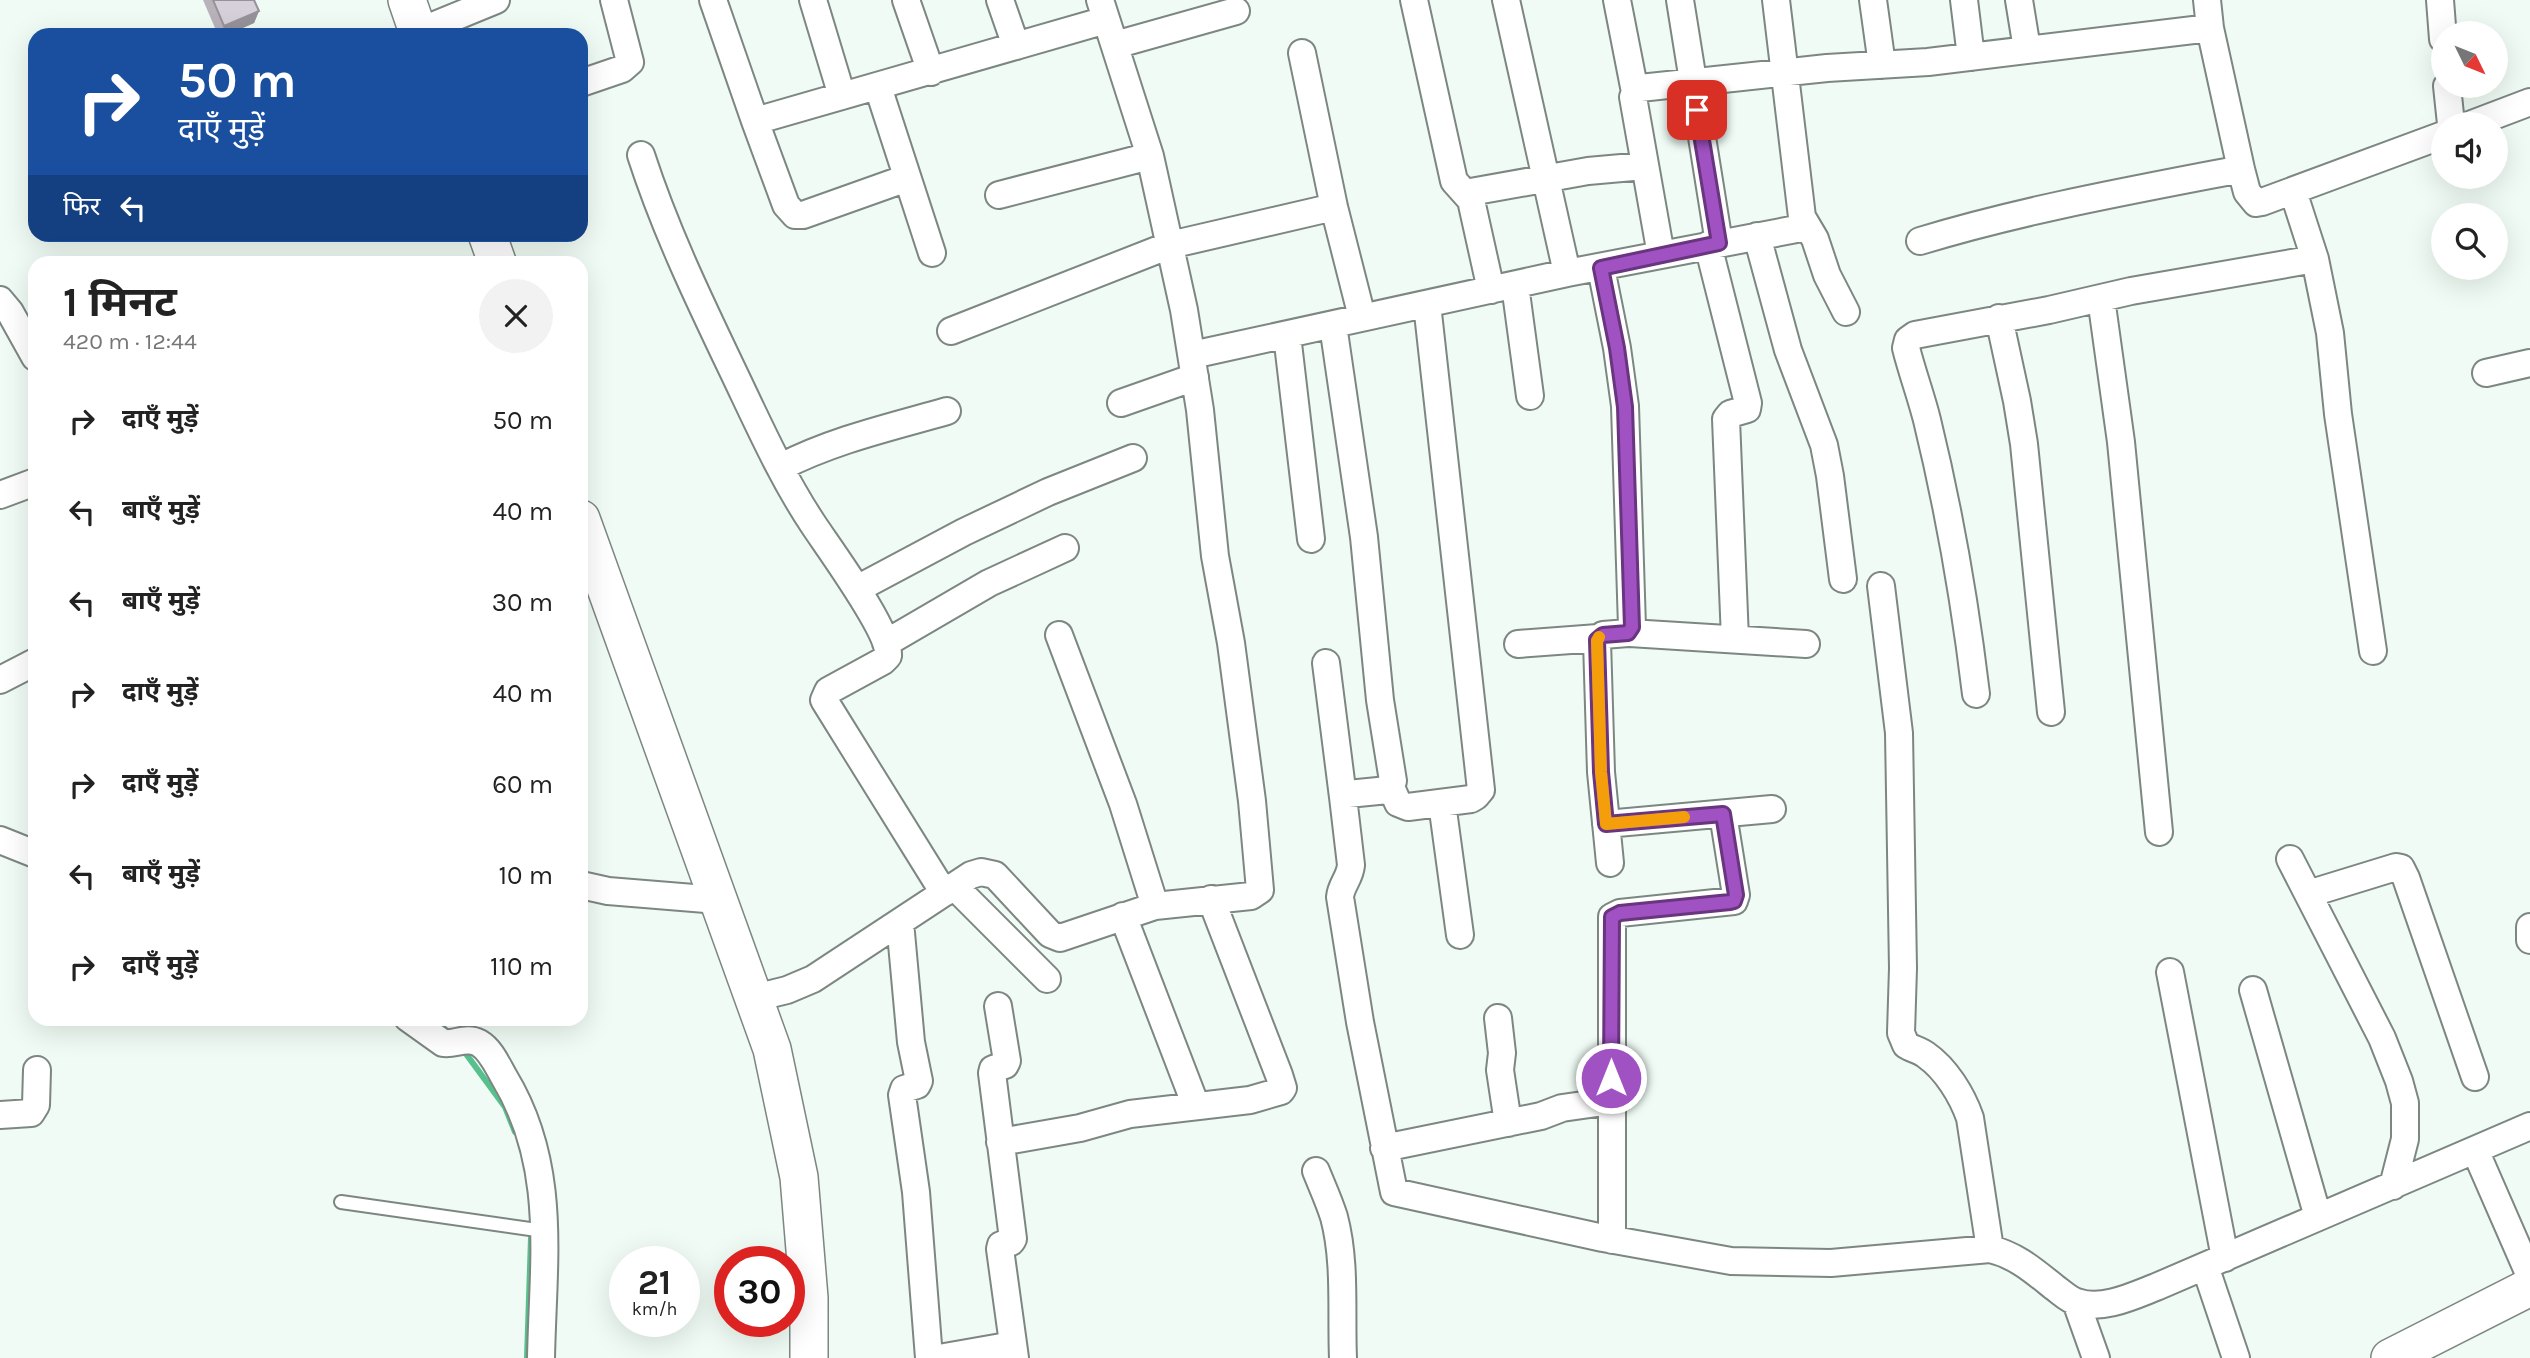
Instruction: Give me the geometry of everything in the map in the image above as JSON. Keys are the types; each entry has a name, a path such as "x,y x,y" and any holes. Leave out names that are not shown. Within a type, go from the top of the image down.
{"street":[{"path":"415,22 496,0"},
{"path":"588,81 622,69 630,62 614,0"},
{"path":"713,0 786,205 795,215 803,215 907,178"},
{"path":"813,0 842,96"},
{"path":"906,0 931,72"},
{"path":"1000,0 1016,46"},
{"path":"1415,0 1454,181 1473,208 1503,287 1530,396"},
{"path":"1506,0 1567,273"},
{"path":"1617,0 1661,255"},
{"path":"1680,0 1713,244 1748,403 1747,409 1730,414 1726,419 1735,639"},
{"path":"1776,0 1799,203 1807,227 1819,248 1827,275 1846,312"},
{"path":"1873,0 1882,65"},
{"path":"1964,0 1971,57"},
{"path":"2020,0 2027,49"},
{"path":"2207,0 2210,28 2241,169 2247,191 2256,202 2431,139"},
{"path":"2440,0 2442,21"},
{"path":"754,998 787,990 813,979 971,875 981,872 995,875 1050,934 1060,938 1155,906 1251,896 1257,894 1260,884 1252,801 1231,643 1215,556 1193,366 1150,156 1103,10 1016,46 755,121"},
{"path":"1115,45 1237,11"},
{"path":"1634,92 1640,88 1971,57 2210,28"},
{"path":"1302,53 1334,207 1362,317"},
{"path":"878,87 932,253"},
{"path":"2504,112 2530,102"},
{"path":"640,155 671,240 781,467 812,523 857,589 886,643 888,656 883,661 828,691 824,700 949,890 1047,979"},
{"path":"999,195 1150,156"},
{"path":"1465,193 1588,171 1644,166"},
{"path":"1920,240 2048,208 2241,169"},
{"path":"2293,191 2315,260 2330,333 2338,414 2373,651"},
{"path":"951,331 1170,245 1334,207"},
{"path":"1121,403 1193,366 1287,335 1567,273 1807,227"},
{"path":"1757,236 1788,351 1824,445 1843,579"},
{"path":"1976,694 1959,575 1927,418 1910,364 1907,344 1915,335 2049,310 2131,291 2315,260"},
{"path":"1601,268 1617,348 1625,407 1630,521 1630,633"},
{"path":"2101,298 2121,442 2159,832"},
{"path":"0,300 28,344"},
{"path":"1334,325 1364,537 1380,700 1393,781 1391,788 1395,799 1403,807 1476,796 1481,782 1427,304"},
{"path":"1998,318 2024,444 2051,712"},
{"path":"1287,335 1311,539"},
{"path":"2486,373 2530,363"},
{"path":"781,467 807,453 833,444 947,411"},
{"path":"857,589 964,532 1048,492 1133,458"},
{"path":"0,495 28,485"},
{"path":"588,538 772,1049 799,1177 809,1298 809,1358"},
{"path":"886,643 989,583 1065,548"},
{"path":"1881,586 1899,733 1903,956 1901,1033 1906,1045 1922,1052 1934,1062 1966,1106 1990,1249"},
{"path":"1518,643 1598,638 1630,633 1807,644"},
{"path":"1059,635 1123,804 1155,906"},
{"path":"1598,638 1601,772 1611,863"},
{"path":"1326,663 1351,871 1340,897 1391,1188 1398,1194 1612,1240 1744,1261 1831,1263 1990,1249 2006,1252 2020,1260 2076,1302 2110,1303 2215,1262 2530,1126"},
{"path":"0,680 28,666"},
{"path":"1343,797 1391,788"},
{"path":"1442,803 1460,935"},
{"path":"1606,824 1772,809"},
{"path":"1612,1240 1612,917 1620,913 1734,901 1736,895 1723,814"},
{"path":"0,840 28,851"},
{"path":"2290,859 2382,1038 2399,1081 2405,1103 2406,1131 2393,1186"},
{"path":"2308,894 2396,867 2401,868 2475,1077"},
{"path":"588,887 608,891 718,900"},
{"path":"1000,1142 1080,1128 1130,1114 1250,1100 1277,1094 1283,1088 1212,899"},
{"path":"1123,916 1196,1106"},
{"path":"900,922 911,1042 919,1081 917,1085 904,1089 902,1095 916,1192 929,1358"},
{"path":"2530,927 2530,940"},
{"path":"2170,972 2215,1262 2236,1358"},
{"path":"2253,990 2318,1217"},
{"path":"939,1358 1014,1351 1000,1249 1001,1245 1011,1242 1013,1238 992,1073 995,1068 1004,1065 1007,1059 998,1006"},
{"path":"1498,1018 1502,1053 1500,1070 1508,1123"},
{"path":"419,1026 440,1042 474,1041 487,1050 523,1111 531,1132 543,1195 535,1230 541,1358"},
{"path":"0,1115 31,1112 36,1105 37,1070"},
{"path":"1384,1148 1545,1115 1562,1108 1611,1101"},
{"path":"2475,1150 2530,1276"},
{"path":"1316,1171 1334,1217 1338,1243 1343,1358"},
{"path":"2390,1358 2530,1287"},
{"path":"2076,1302 2096,1358"}],"lane":[{"path":"341,1202 535,1230"}],"building":[{"path":"213,0 254,0 259,11 224,26"}],"waterway":[{"path":"441,1026 452,1036"},
{"path":"461,1047 505,1107 515,1132"},
{"path":"527,1358 531,1238"}],"slow traffic":[{"path":"1599,637 1601,772 1606,824 1684,817"}],"route":[{"path":"1611,1078 1612,917 1620,913 1730,902 1734,901 1736,895 1723,814 1606,824 1601,772 1597,640 1603,635 1630,633 1632,627 1625,407 1617,348 1601,268 1719,243 1697,110"}]}
